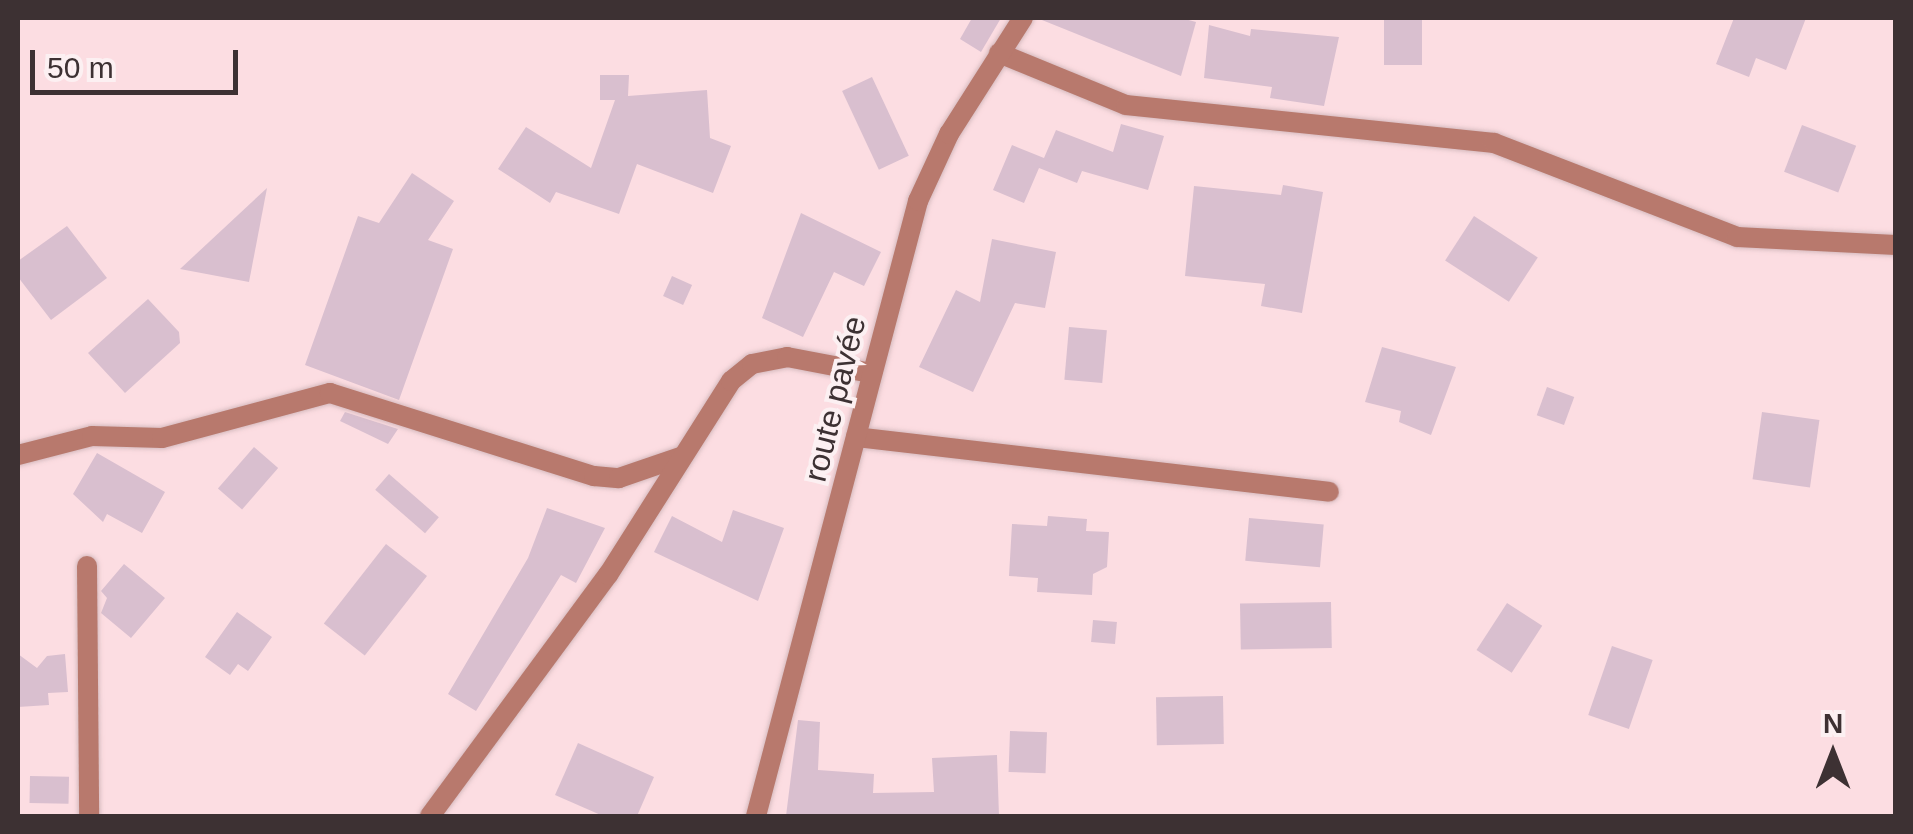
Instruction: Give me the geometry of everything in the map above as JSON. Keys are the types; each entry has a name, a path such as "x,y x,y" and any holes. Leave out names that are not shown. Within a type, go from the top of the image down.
{"street":[{"name":"route pavée","path":"756,816 918,201 1023,18"},
{"path":"1000,53 1126,105 1494,143 1737,237 1896,244"},
{"path":"430,816 608,576 714,400 752,364 787,357 871,373"},
{"path":"18,455 92,436 162,438 330,393 594,476 620,478 680,457"},
{"path":"856,437 1330,492"},
{"path":"88,566 90,816"}],"building":[{"path":"972,18 1001,18 981,52 960,39"},
{"path":"1037,18 1181,18 1196,22 1181,76"},
{"path":"1384,18 1422,18 1422,65 1384,65"},
{"path":"1734,18 1806,18 1786,70 1756,58 1749,77 1716,64"},
{"path":"1209,25 1250,36 1251,29 1339,37 1324,106 1270,98 1272,87 1204,78"},
{"path":"600,75 629,75 628,96 707,90 710,138 731,146 713,193 637,164 619,214 556,192 550,203 498,169 526,127 591,168 615,100 600,100"},
{"path":"872,77 909,156 879,170 842,91"},
{"path":"1121,124 1164,136 1148,190 1082,171 1077,183 1039,168 1024,203 993,190 1012,145 1044,158 1056,130 1113,152"},
{"path":"1802,125 1856,146 1838,192 1784,172"},
{"path":"412,173 454,201 428,240 453,249 399,400 305,365 358,216 379,223"},
{"path":"1283,185 1323,192 1302,313 1261,306 1265,284 1185,276 1194,186 1281,195"},
{"path":"267,188 249,282 180,269"},
{"path":"801,213 881,252 864,286 834,272 803,337 762,318"},
{"path":"1474,216 1538,257 1509,302 1445,260"},
{"path":"67,226 107,278 51,320 18,277 18,261"},
{"path":"992,239 1056,252 1045,308 1015,303 973,392 919,367 956,290 980,302"},
{"path":"672,276 692,285 683,305 663,296"},
{"path":"148,299 179,332 180,343 125,393 88,353"},
{"path":"1069,327 1107,330 1102,383 1064,380"},
{"path":"1382,347 1456,367 1431,435 1399,422 1401,411 1365,402"},
{"path":"1547,387 1574,397 1564,425 1537,415"},
{"path":"345,412 398,429 388,444 340,421"},
{"path":"1762,412 1819,420 1810,487 1753,479"},
{"path":"254,447 278,468 242,510 218,489"},
{"path":"97,453 165,492 142,533 107,514 103,522 73,494"},
{"path":"389,474 439,517 425,533 375,490"},
{"path":"547,508 605,528 576,583 561,575 476,711 448,694 528,558"},
{"path":"733,510 784,528 758,601 654,552 672,516 722,542"},
{"path":"1048,516 1087,519 1086,531 1109,532 1107,567 1093,574 1092,595 1037,592 1038,578 1009,576 1012,524 1047,526"},
{"path":"1249,518 1324,525 1320,567 1245,561"},
{"path":"386,544 427,576 365,656 324,624"},
{"path":"124,564 165,598 131,638 101,613 107,598 101,591"},
{"path":"1331,602 1332,648 1241,650 1240,604"},
{"path":"1507,603 1542,626 1512,673 1477,650"},
{"path":"237,612 272,637 248,671 238,664 230,675 205,657"},
{"path":"1093,620 1117,622 1115,644 1091,642"},
{"path":"1612,646 1653,660 1629,729 1588,715"},
{"path":"18,654 37,668 47,656 65,654 68,692 48,693 49,705 18,707"},
{"path":"1223,696 1224,744 1157,745 1156,697"},
{"path":"798,720 820,722 818,770 874,774 873,793 934,792 932,758 997,755 999,816 786,816"},
{"path":"1010,731 1047,732 1046,773 1009,772"},
{"path":"578,743 654,777 637,816 603,816 555,795"},
{"path":"30,776 69,777 69,804 30,803"}]}
